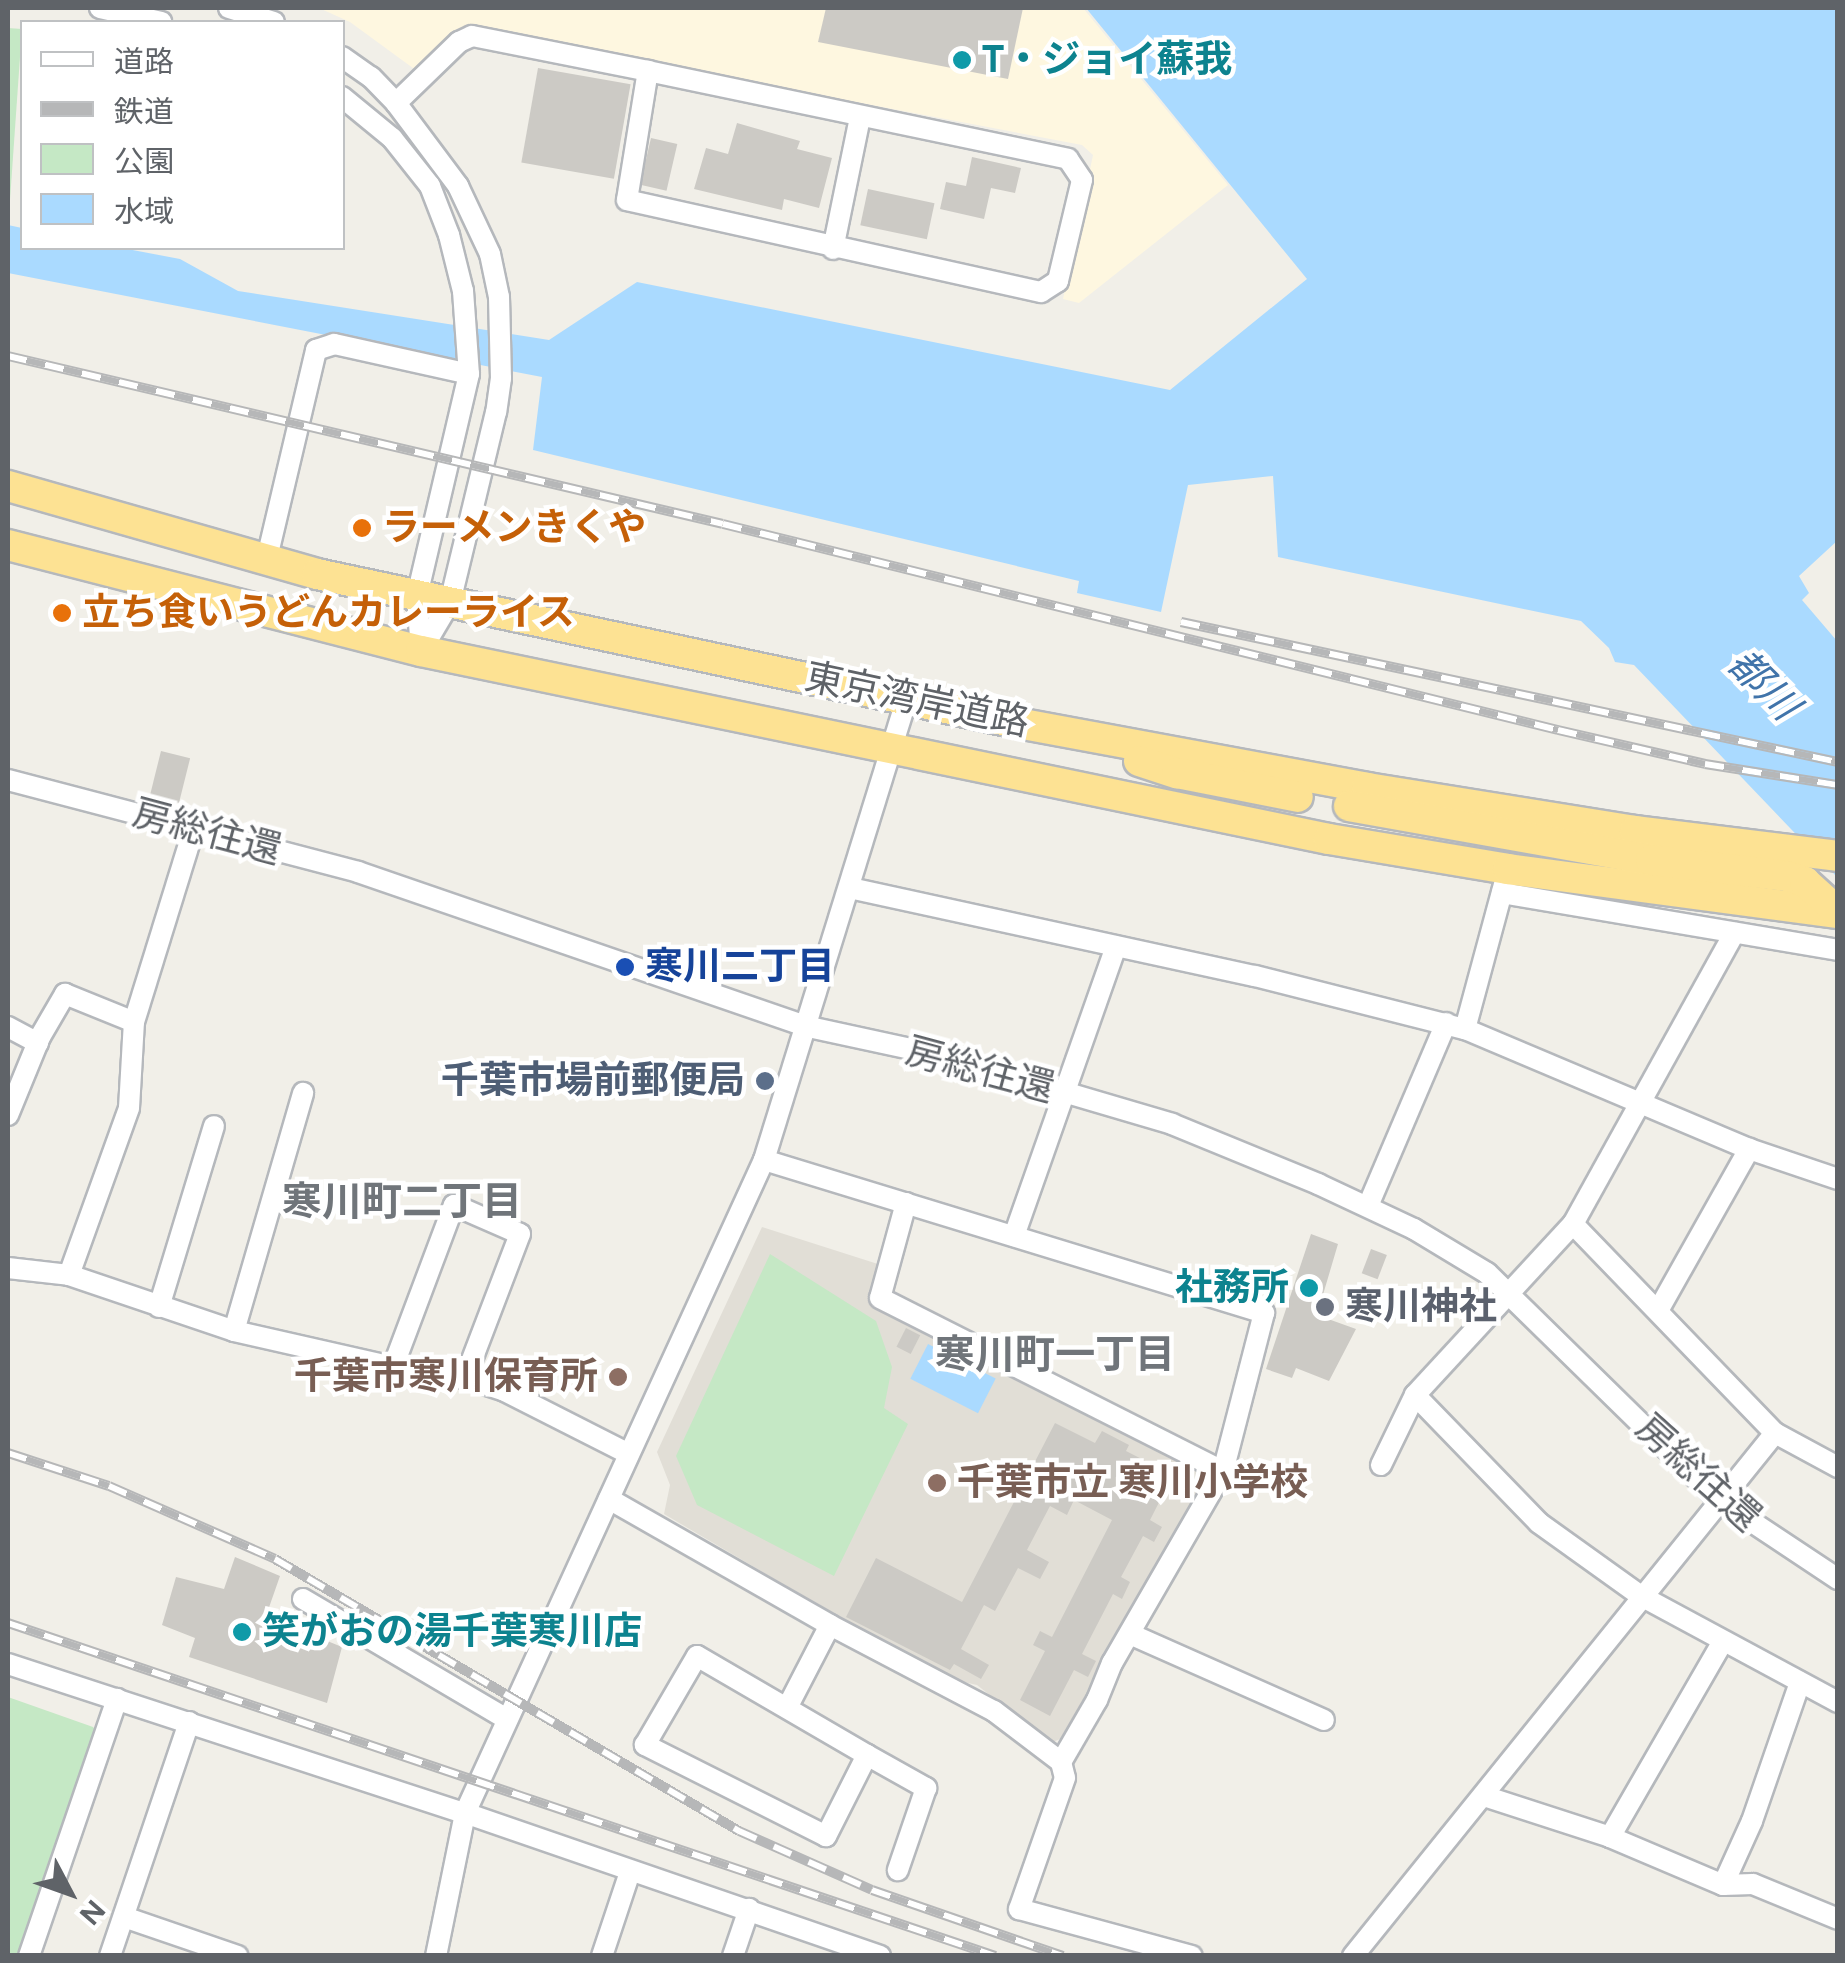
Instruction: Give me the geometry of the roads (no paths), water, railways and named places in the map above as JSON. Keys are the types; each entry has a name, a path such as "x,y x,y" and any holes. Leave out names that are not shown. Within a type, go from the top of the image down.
{"highway":[{"name":"東京湾岸道路","path":"8,486 266,562 1012,722 1367,788 1635,831 1827,855"},
{"name":"東京湾岸道路","path":"8,545 421,652 1329,839 1505,881 1838,913"},
{"path":"1012,722 1177,774 1652,860 1788,876 1805,882 1838,913"}],"street":[{"path":"100,8 152,20"},
{"path":"229,8 268,20"},
{"path":"396,103 459,42 472,36 648,71 1068,159 1082,180 1058,281 1041,292 833,250 627,200 648,71"},
{"path":"345,59 371,77 396,103 469,207 496,274 502,322 501,378 450,602 421,652"},
{"path":"345,99 392,138 430,186 449,235 463,291 469,374 417,596 421,652"},
{"path":"833,250 860,116"},
{"path":"266,562 316,350 334,344 469,374"},
{"path":"436,1956 464,1813 764,1160 809,1027 907,698"},
{"name":"房総往還","path":"8,780 358,872 809,1027 938,1055 1172,1124 1368,1206 1463,1256 1507,1292 1719,1500 1838,1579"},
{"path":"70,1275 128,1108 134,1022 194,828"},
{"path":"1368,1206 1455,1026 1505,881 1734,933 1838,950"},
{"path":"850,888 1455,1026 1749,1148 1838,1179"},
{"path":"1381,1465 1416,1395 1573,1224 1734,933"},
{"path":"1014,1236 1116,946"},
{"path":"8,1115 38,1042 65,994 134,1022"},
{"path":"8,1027 38,1042"},
{"path":"234,1331 303,1094"},
{"path":"159,1307 214,1126"},
{"path":"1659,1310 1749,1148"},
{"path":"764,1160 1264,1314 1223,1471 1061,1762"},
{"path":"906,1203 880,1298 1223,1471"},
{"path":"392,1367 454,1206 520,1234 465,1378"},
{"path":"1573,1224 1775,1433 1838,1466"},
{"path":"8,1268 70,1275 234,1331 392,1367 465,1378 503,1390 630,1454"},
{"path":"1416,1395 1540,1523 1640,1596 1838,1702"},
{"path":"1353,1956 1775,1433"},
{"path":"609,1499 830,1625 994,1711 1061,1762 1065,1778 1019,1909 1192,1956"},
{"path":"303,1599 505,1718"},
{"path":"788,1706 830,1625"},
{"path":"1130,1634 1324,1720"},
{"path":"1610,1837 1723,1640"},
{"path":"868,1755 826,1836 645,1745 696,1656 926,1788 898,1870"},
{"path":"8,1664 464,1813 630,1872 749,1908 872,1954"},
{"path":"1723,1886 1752,1820 1800,1682"},
{"path":"29,1956 117,1698"},
{"path":"110,1956 188,1722"},
{"path":"1484,1796 1610,1837 1723,1886 1752,1884 1838,1919"},
{"path":"602,1956 630,1872"},
{"path":"733,1956 749,1908"},
{"path":"124,1917 238,1956"}],"water":[{"name":"都川","path":"1086,8 1837,8 1837,541 1799,576 1809,593 1802,600 1837,641 1837,877 1634,665 1615,662 1609,648 1581,621 1278,557 1273,476 1188,485 1161,612 1077,593 1079,581 533,450 542,377 8,273 8,225 20,228 20,250 133,250 180,259 238,291 549,340 637,282 1170,390 1307,279"},
{"path":"928,1344 996,1379 978,1413 910,1379"}],"railway":[{"path":"8,356 723,524 1558,730 1705,764 1838,785"},
{"path":"1181,622 1838,762"},
{"path":"8,1453 109,1486 275,1559 739,1831 872,1890 1063,1956"},
{"path":"8,1623 995,1956"}],"place":[{"name":"T・ジョイ蘇我","path":"962,60"},
{"name":"ラーメンきくや","path":"362,528"},
{"name":"立ち食いうどんカレーライス","path":"62,613"},
{"name":"寒川二丁目","path":"625,967"},
{"name":"千葉市場前郵便局","path":"765,1081"},
{"name":"社務所","path":"1309,1288"},
{"name":"寒川神社","path":"1325,1307"},
{"name":"千葉市寒川保育所","path":"618,1377"},
{"name":"千葉市立 寒川小学校","path":"937,1483"},
{"name":"笑がおの湯千葉寒川店","path":"242,1632"}],"district":[{"name":"寒川町二丁目","path":"402,1201"},
{"name":"寒川町一丁目","path":"1055,1354"}]}
